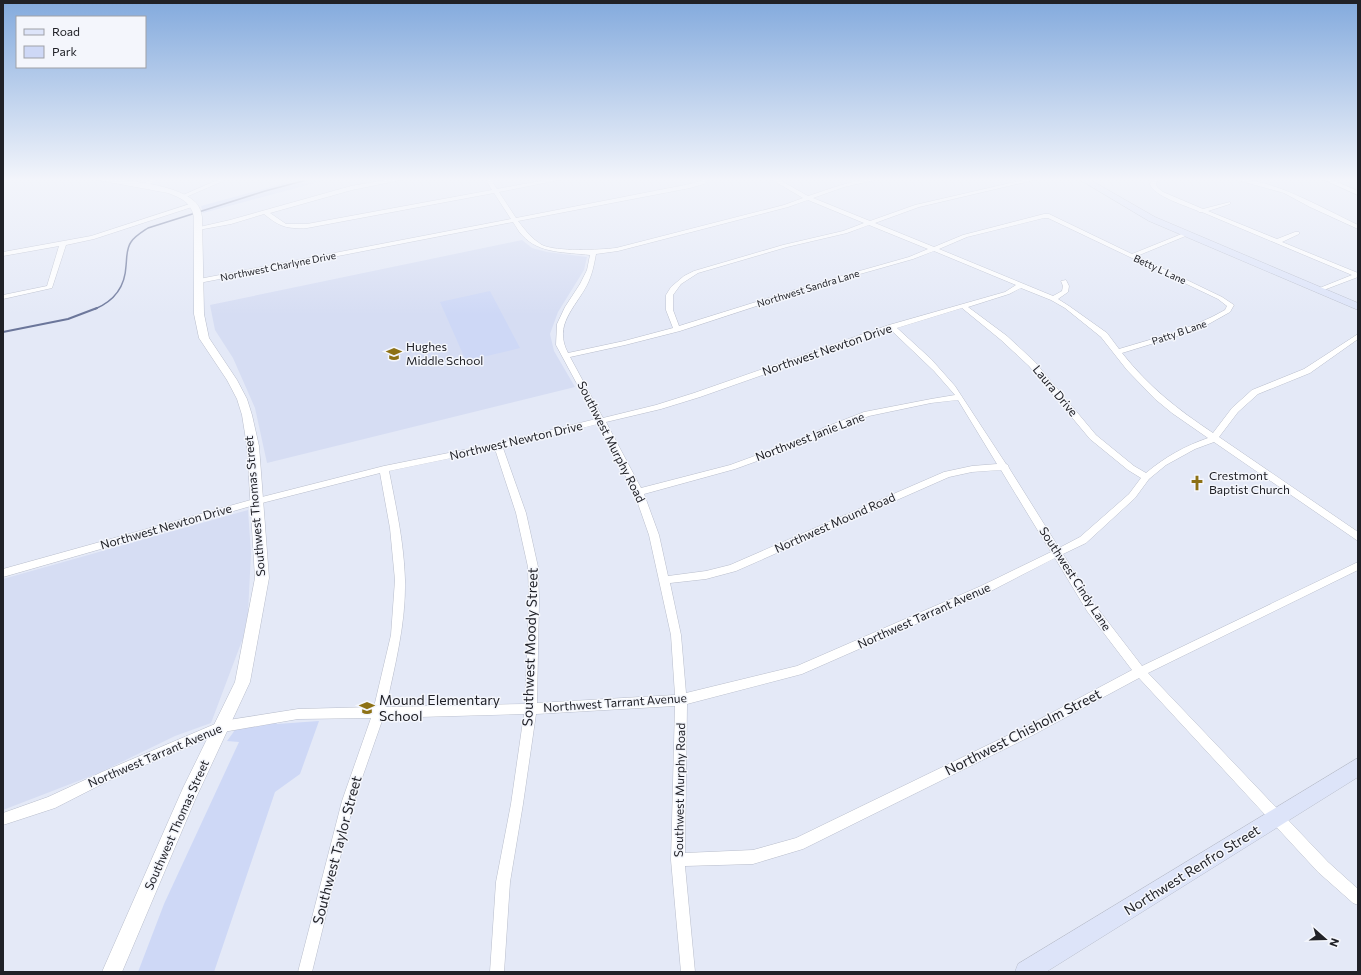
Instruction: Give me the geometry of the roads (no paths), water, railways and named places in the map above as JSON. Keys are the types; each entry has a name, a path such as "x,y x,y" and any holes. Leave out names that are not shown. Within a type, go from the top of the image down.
{"main road":[{"path":"1164,224 1358,307"},
{"name":"Northwest Renfro Street","path":"1026,972 1358,767"}],"street":[{"path":"3,254 62,243 143,224"},
{"name":"Southwest Thomas Street","path":"112,972 189,794 242,682 262,578 258,501 253,446 247,415 242,399 232,380 204,338 199,314 198,224"},
{"path":"198,228 223,224"},
{"path":"279,224 282,226 296,227 315,224"},
{"name":"Northwest Charlyne Drive","path":"199,281 497,224"},
{"path":"517,224 524,234 540,246 567,252 593,253 639,245 714,224"},
{"path":"677,329 670,317 667,307 669,294 674,286 683,278 696,272 722,264 785,246 845,232 870,224"},
{"path":"873,224 1053,299 1086,320 1104,335 1130,368 1158,396 1213,438 1358,537"},
{"name":"Northwest Sandra Lane","path":"566,356 625,343 677,329 819,284 912,258 965,236 1018,224"},
{"name":"Betty L Lane","path":"1065,224 1227,301"},
{"path":"1231,224 1357,275"},
{"path":"1132,256 1186,234"},
{"path":"1276,242 1297,234"},
{"path":"3,297 50,287 62,243"},
{"name":"Southwest Murphy Road","path":"593,253 588,274 562,317 559,328 560,345 639,492 654,535 665,580 676,635 681,700 678,860 688,972"},
{"path":"1319,290 1357,275"},
{"path":"1053,299 1065,292 1066,286 1064,281"},
{"name":"Northwest Newton Drive","path":"3,573 258,501 384,469 498,446 602,422 658,407 697,395 892,327 1007,293 1021,285"},
{"name":"Patty B Lane","path":"1117,352 1164,338 1222,316 1228,311 1230,305 1227,301"},
{"name":"Laura Drive","path":"963,306 999,334 1032,364 1093,436 1130,468 1146,477"},
{"name":"Southwest Cindy Lane","path":"892,327 925,357 948,381 960,397 1005,467 1091,608 1140,672 1276,818 1324,867 1358,898"},
{"name":"Northwest Tarrant Avenue","path":"3,819 50,803 106,776 222,727 298,714 531,709 681,700 798,671 985,589 1083,540 1104,523 1132,496 1146,477 1163,463 1192,447 1213,438 1234,410 1255,392 1307,371 1358,336"},
{"name":"Northwest Janie Lane","path":"639,492 732,466 807,440 826,430 867,414 931,401 960,397"},
{"name":"Southwest Moody Street","path":"497,972 503,882 517,804 531,709 534,567 521,513 498,446"},
{"name":"Northwest Mound Road","path":"665,580 706,575 732,568 947,474 972,469 1005,467"},
{"name":"Southwest Taylor Street","path":"305,972 348,801 379,712 396,635 400,580 395,528 384,469"},
{"name":"Northwest Chisholm Street","path":"678,860 753,858 798,844 1029,731 1140,672 1358,566"}],"waterway":[{"path":"95,309 108,302 121,287 125,274 129,245 137,236 148,228 162,224"},
{"path":"3,332 68,319 97,308"}],"place":[{"name":"Hughes Middle School","path":"394,354"},
{"name":"Crestmont Baptist Church","path":"1197,483"},
{"name":"Mound Elementary School","path":"367,708"}]}
